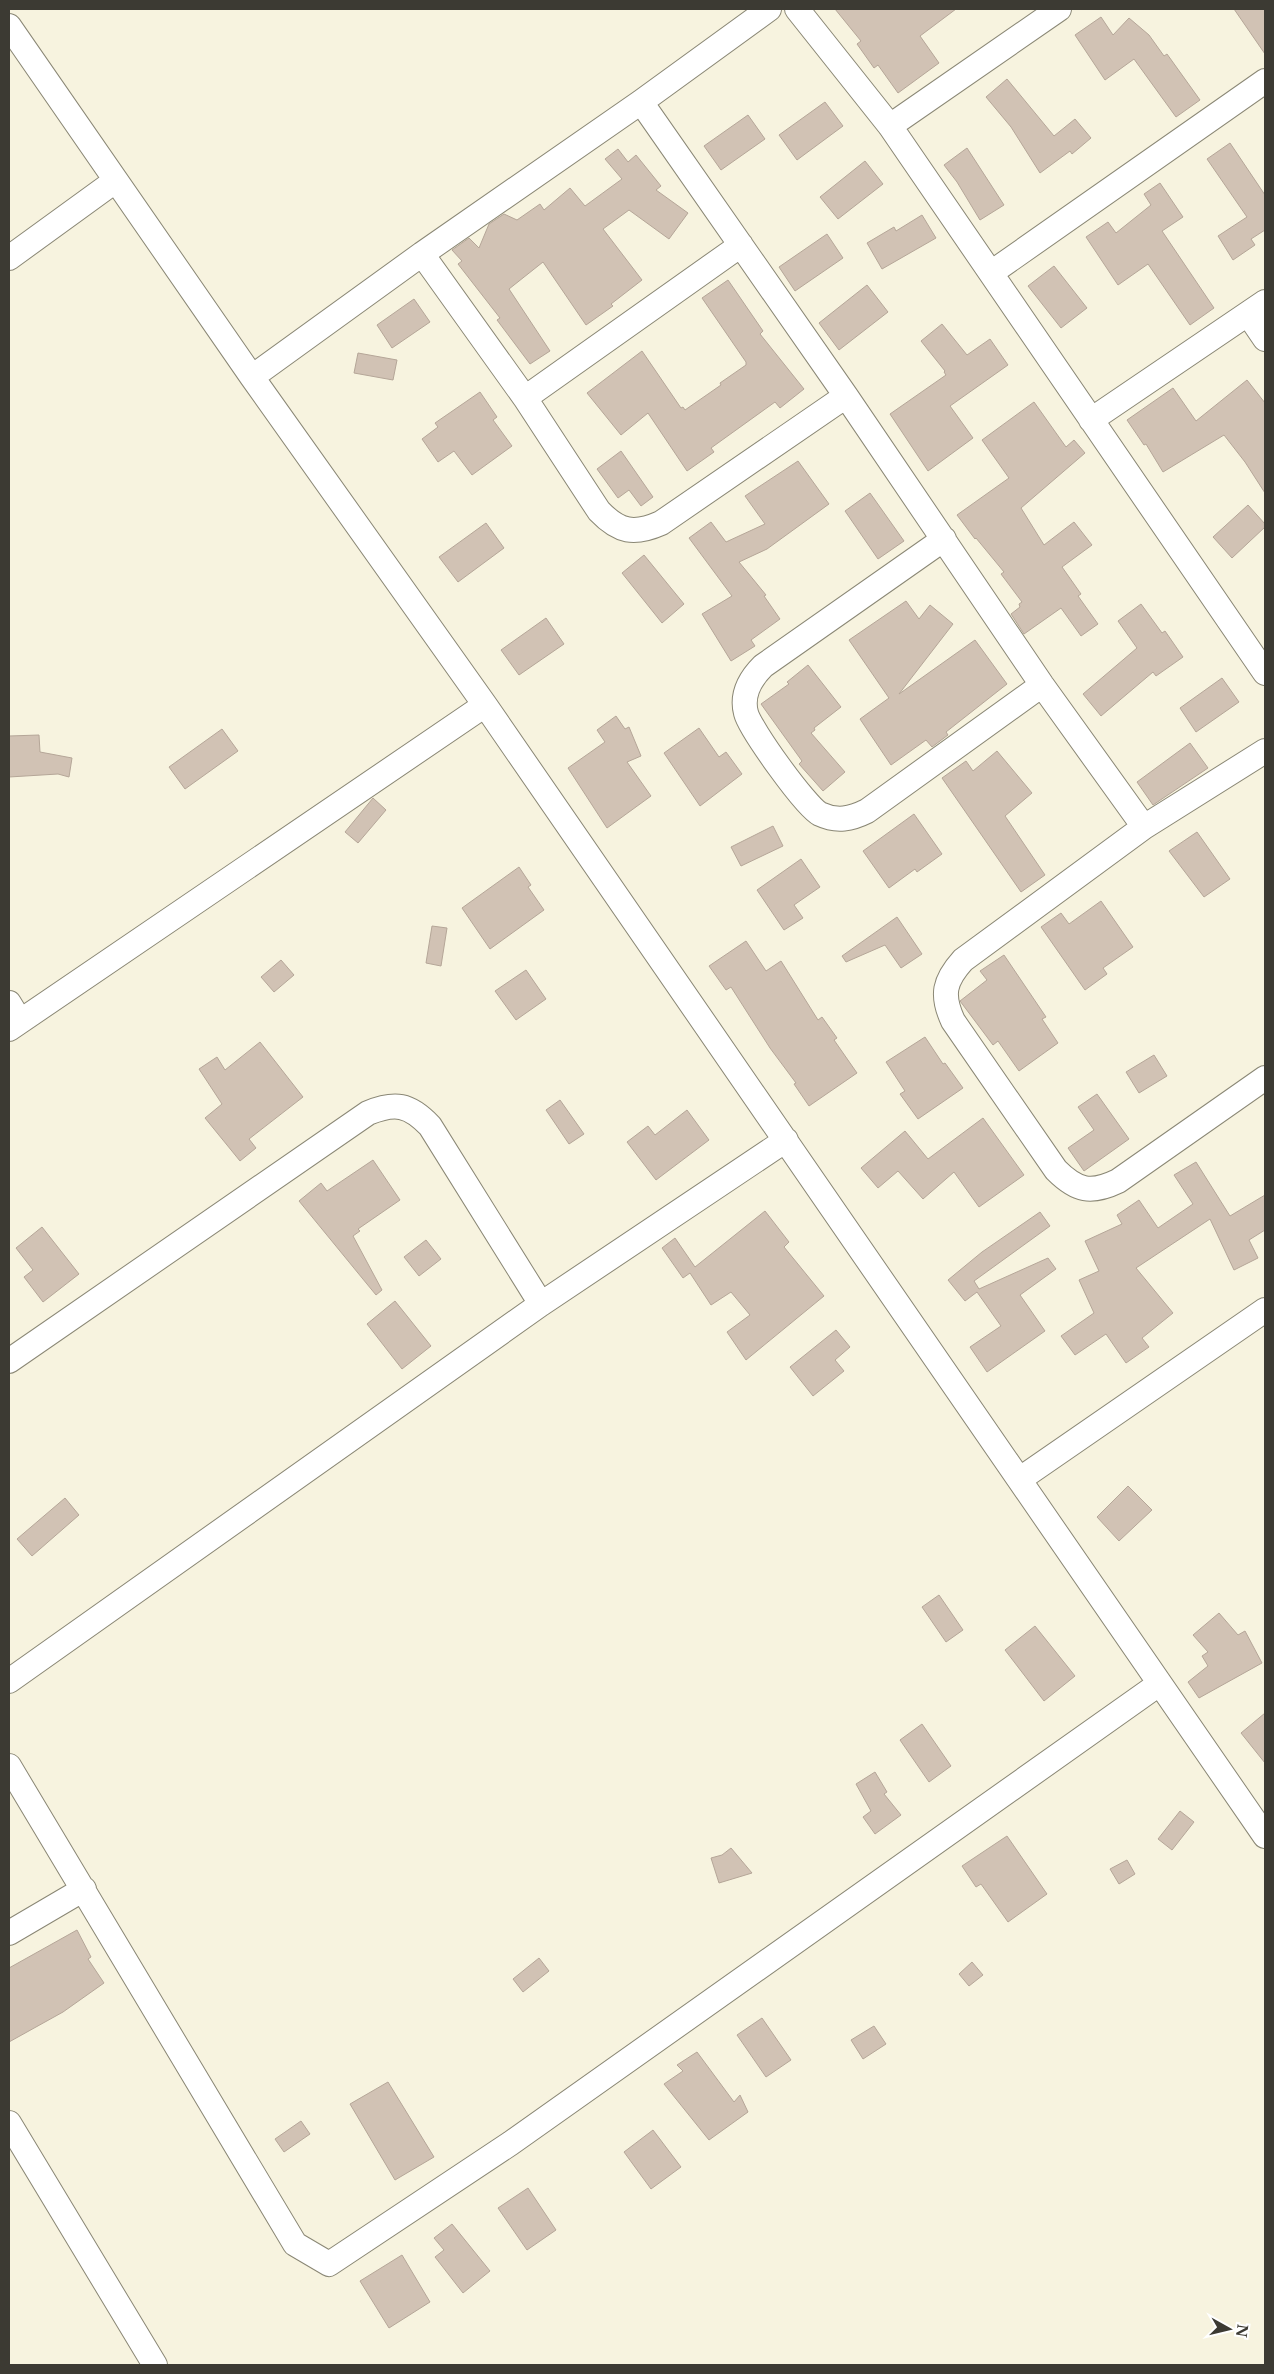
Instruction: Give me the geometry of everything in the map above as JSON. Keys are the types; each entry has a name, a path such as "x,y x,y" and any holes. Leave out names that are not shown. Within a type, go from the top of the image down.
{"street":[{"path":"252,377 422,254 641,102 769,9"},
{"path":"797,9 890,126 1265,673"},
{"path":"890,126 1059,9"},
{"path":"9,26 252,377 485,705 1265,1836"},
{"path":"991,273 1265,81"},
{"path":"641,102 846,396 1042,685 1144,827"},
{"path":"9,258 115,181"},
{"path":"525,398 740,245"},
{"path":"422,254 525,398 599,511 611,524 627,530 645,530 661,523 846,396"},
{"path":"1092,420 1257,308 1265,338"},
{"path":"944,539 764,666 751,678 745,695 746,712 753,728 806,801 818,813 834,819 852,819 867,811 1042,685"},
{"path":"13,1018 485,705"},
{"path":"1265,751 1144,827 963,960 952,972 946,988 946,1006 953,1021 1056,1170 1069,1182 1085,1189 1102,1188 1118,1182 1265,1078"},
{"path":"9,1360 368,1113 384,1106 402,1106 417,1113 430,1126 541,1304"},
{"path":"9,1681 541,1304 786,1140"},
{"path":"1020,1479 1265,1310"},
{"path":"9,1766 295,2244 329,2264 511,2143 1159,1684"},
{"path":"9,1933 84,1889"},
{"path":"9,2123 155,2365"}],"building":[{"path":"835,9 956,9 920,36 939,63 898,93 878,65 874,68 857,44 861,41"},
{"path":"1234,9 1265,9 1265,54"},
{"path":"1101,17 1113,35 1129,18 1149,35 1164,56 1167,54 1200,100 1176,117 1134,59 1105,80 1075,35"},
{"path":"1007,79 1054,136 1075,119 1091,138 1072,154 1070,151 1040,173 1011,127 986,97"},
{"path":"825,102 843,126 797,160 779,135"},
{"path":"748,115 765,139 721,170 704,146"},
{"path":"1230,143 1265,195 1265,230 1251,239 1255,245 1233,260 1218,236 1247,217 1207,159"},
{"path":"967,148 1004,205 980,220 957,182 944,165"},
{"path":"618,149 628,162 636,155 661,186 656,190 688,213 669,239 629,210 603,229 642,280 611,304 613,306 586,325 543,262 509,289 550,351 530,364 497,320 500,318 458,264 462,261 452,250 469,238 479,248 489,224 504,214 517,220 540,204 544,210 570,188 585,206 622,179 605,159"},
{"path":"865,161 883,184 838,219 820,197"},
{"path":"1160,183 1183,217 1162,231 1214,308 1190,325 1148,264 1118,285 1086,237 1108,222 1116,233 1151,205 1144,194"},
{"path":"922,215 936,238 882,269 867,243 894,227 896,231"},
{"path":"827,234 843,258 795,291 779,267"},
{"path":"1054,266 1087,308 1061,328 1028,286"},
{"path":"728,280 763,331 760,334 804,389 780,408 775,402 711,448 714,452 687,471 648,413 621,435 587,393 642,351 681,408 683,407 685,410 746,365 746,362 702,298"},
{"path":"867,285 888,312 839,350 819,323"},
{"path":"414,299 430,322 392,348 377,325"},
{"path":"942,324 967,355 990,339 1008,365 950,406 973,438 928,471 890,414 946,375 945,371 921,341"},
{"path":"358,353 397,360 393,380 354,373"},
{"path":"1247,380 1265,403 1265,493 1245,462 1224,435 1163,472 1146,444 1144,445 1127,420 1173,388 1196,421"},
{"path":"480,392 497,417 493,420 512,446 472,475 454,451 438,462 422,439 438,427 435,423"},
{"path":"1034,402 1066,447 1074,440 1085,453 1021,508 1044,545 1074,522 1092,545 1062,567 1081,594 1078,596 1098,624 1081,636 1061,608 1024,634 1011,614 1020,607 1019,604 1022,602 1001,574 1004,572 957,515 1009,478 982,440"},
{"path":"621,451 653,497 641,506 629,490 618,498 597,469"},
{"path":"798,461 829,504 767,549 739,562 766,595 764,596 780,619 751,640 755,646 731,661 702,614 732,596 689,538 711,522 726,542 765,524 745,496"},
{"path":"870,493 904,541 878,559 845,511"},
{"path":"1248,505 1265,524 1265,527 1232,558 1213,537"},
{"path":"486,523 504,548 458,582 439,557"},
{"path":"644,555 684,604 662,623 622,573"},
{"path":"906,601 919,619 930,605 953,624 899,694 975,640 1007,684 946,732 948,735 932,747 926,740 891,765 860,719 889,698 849,640"},
{"path":"1141,604 1162,633 1165,631 1183,657 1156,676 1153,672 1101,716 1083,694 1137,648 1118,621"},
{"path":"546,618 564,644 519,675 501,650"},
{"path":"808,665 841,707 814,728 815,730 811,733 845,772 823,791 799,764 802,761 761,704 789,684 787,682"},
{"path":"1222,678 1239,702 1196,732 1180,708"},
{"path":"616,716 625,729 629,727 641,756 627,762 651,796 607,828 568,768 605,742 597,730"},
{"path":"699,728 719,757 726,752 742,774 700,806 664,753"},
{"path":"222,729 238,751 185,789 169,767"},
{"path":"39,735 40,752 72,758 69,777 58,774 9,777 9,736"},
{"path":"1190,743 1208,768 1153,805 1137,782"},
{"path":"997,751 1032,793 1005,816 1045,875 1021,892 942,778 966,761 973,771"},
{"path":"373,798 386,810 358,843 345,832"},
{"path":"914,814 942,854 917,872 915,869 889,888 863,851"},
{"path":"773,826 783,846 741,866 731,847"},
{"path":"1197,832 1230,879 1204,897 1169,851"},
{"path":"801,859 820,887 794,905 803,918 784,930 757,890"},
{"path":"519,867 531,885 528,887 544,910 490,949 462,908"},
{"path":"1101,901 1133,947 1103,968 1107,974 1085,990 1041,927 1061,913 1069,924"},
{"path":"897,917 922,954 901,968 885,945 846,962 842,956"},
{"path":"432,926 447,928 441,966 426,963"},
{"path":"746,941 766,971 781,961 818,1020 822,1017 837,1038 834,1040 857,1073 809,1106 794,1084 796,1083 770,1048 731,987 726,990 709,966"},
{"path":"1004,955 1046,1017 1042,1019 1058,1043 1019,1071 998,1041 993,1045 960,1001 987,980 980,971"},
{"path":"281,960 294,975 274,992 261,977"},
{"path":"526,970 546,999 516,1020 495,991"},
{"path":"925,1037 943,1064 945,1063 963,1088 918,1119 900,1094 905,1091 886,1062"},
{"path":"260,1042 303,1097 249,1139 256,1148 240,1161 205,1118 222,1104 199,1069 217,1057 225,1070"},
{"path":"1154,1055 1167,1076 1139,1093 1126,1072"},
{"path":"1097,1094 1129,1139 1084,1171 1068,1148 1094,1130 1078,1107"},
{"path":"560,1100 584,1134 569,1144 546,1110"},
{"path":"687,1110 709,1140 656,1180 627,1142 648,1126 655,1135"},
{"path":"983,1118 1024,1175 979,1207 954,1172 923,1199 898,1171 878,1188 861,1168 905,1131 928,1159"},
{"path":"373,1160 400,1200 358,1229 360,1231 353,1236 382,1290 376,1295 299,1201 321,1183 327,1191"},
{"path":"1196,1162 1230,1216 1265,1195 1265,1230 1249,1240 1258,1258 1234,1270 1210,1219 1136,1268 1173,1313 1142,1338 1149,1347 1126,1363 1106,1334 1075,1355 1061,1336 1094,1313 1079,1280 1099,1271 1085,1241 1122,1224 1117,1215 1139,1200 1158,1228 1193,1204 1174,1175"},
{"path":"765,1211 789,1242 784,1247 824,1296 746,1360 727,1332 750,1315 731,1292 711,1305 690,1273 683,1278 662,1248 675,1238 695,1267"},
{"path":"1040,1212 1050,1226 974,1281 979,1289 1048,1258 1056,1269 1020,1295 1045,1331 987,1372 970,1347 1001,1326 977,1292 965,1301 948,1280 982,1252"},
{"path":"42,1227 79,1274 43,1302 24,1277 33,1270 16,1248"},
{"path":"426,1240 441,1259 419,1276 404,1257"},
{"path":"395,1301 431,1346 402,1369 367,1324"},
{"path":"836,1330 850,1347 835,1360 844,1371 813,1396 790,1367"},
{"path":"1128,1486 1152,1510 1119,1541 1097,1517"},
{"path":"65,1498 79,1515 32,1556 17,1539"},
{"path":"939,1595 963,1630 946,1642 922,1607"},
{"path":"1219,1613 1238,1635 1245,1631 1262,1663 1199,1698 1188,1682 1208,1666 1202,1656 1208,1652 1193,1635"},
{"path":"1035,1626 1075,1676 1044,1701 1005,1650"},
{"path":"1265,1713 1265,1763 1241,1733"},
{"path":"922,1724 951,1766 929,1782 900,1740"},
{"path":"875,1772 887,1792 884,1794 901,1815 875,1834 863,1817 871,1811 856,1784"},
{"path":"1180,1811 1194,1822 1172,1850 1158,1839"},
{"path":"1007,1836 1047,1894 1008,1922 981,1884 976,1887 962,1866"},
{"path":"731,1848 752,1873 719,1883 711,1858 722,1855"},
{"path":"1127,1860 1135,1874 1119,1884 1110,1869"},
{"path":"77,1930 91,1957 88,1959 104,1983 63,2012 9,2042 9,1968"},
{"path":"539,1958 549,1971 523,1992 513,1979"},
{"path":"972,1962 983,1975 969,1986 959,1974"},
{"path":"762,2018 791,2060 766,2077 737,2035"},
{"path":"874,2026 886,2044 863,2059 851,2040"},
{"path":"697,2052 734,2102 740,2095 748,2112 709,2140 664,2084 683,2071 677,2065"},
{"path":"388,2082 434,2157 395,2180 350,2104"},
{"path":"301,2121 310,2134 284,2152 275,2139"},
{"path":"653,2130 681,2167 651,2189 624,2152"},
{"path":"528,2188 556,2230 527,2250 498,2208"},
{"path":"452,2224 490,2271 463,2293 435,2257 444,2250 434,2238"},
{"path":"402,2255 430,2302 389,2328 360,2281"}]}
